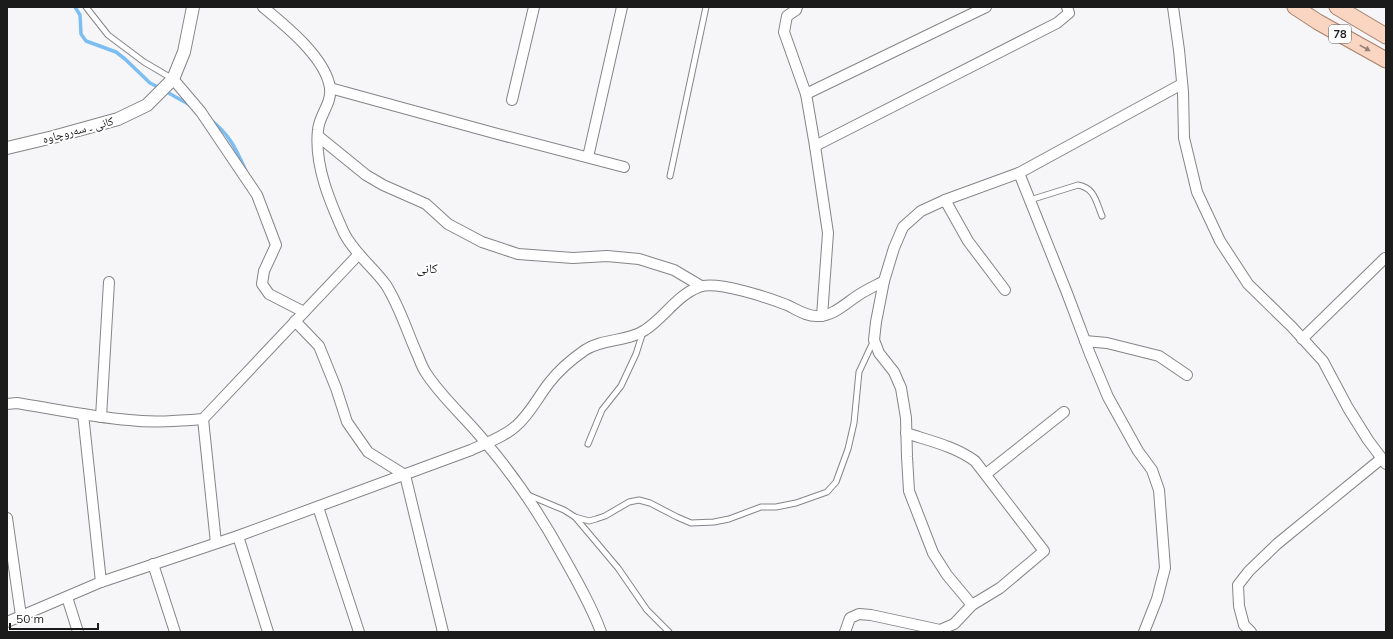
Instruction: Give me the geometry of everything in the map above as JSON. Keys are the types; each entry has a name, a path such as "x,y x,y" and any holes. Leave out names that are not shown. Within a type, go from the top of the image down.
{"main road":[{"name":"78","path":"1295,7 1318,22 1386,60"},
{"name":"78","path":"1337,7 1386,36"}],"street":[{"path":"193,7 184,52 173,79 202,112 257,195 276,245 264,271 262,284 269,294 304,312"},
{"path":"263,7 301,40 323,67 330,88 329,103 318,128 321,172 333,207 345,235 354,249 370,265 386,285 397,303 425,372 486,443 526,494 544,522 586,596 601,632"},
{"path":"512,100 534,7"},
{"path":"588,157 622,7"},
{"path":"806,94 986,7"},
{"path":"815,146 1057,23 1069,13 1067,7"},
{"path":"1172,7 1182,84 1184,138 1196,192 1220,241 1248,284 1323,361 1348,408 1384,462 1277,544 1249,571 1238,585 1239,606 1244,625 1251,632"},
{"path":"799,8 787,16 784,32 806,94 828,233 822,316"},
{"name":"کانی ـ سەروچاوە","path":"7,148 118,119 147,105 173,79"},
{"path":"972,606 947,576 933,553 909,491 906,418 901,388 894,372 879,353 874,340 884,281 894,248 903,227 921,211 945,200 1019,173 1182,84"},
{"path":"330,88 624,167"},
{"path":"318,136 366,175 383,185 426,204 448,224 482,242 518,254 573,258 607,256 639,259 674,270 701,286"},
{"path":"1019,173 1108,397 1138,451 1152,470 1159,490 1165,568 1157,599 1144,632"},
{"path":"945,200 968,241 1005,290"},
{"path":"7,404 17,403 130,421 203,420 359,254"},
{"path":"1302,339 1385,258"},
{"path":"7,622 100,582 238,536 405,475 486,443 516,426 532,408 550,382 567,364 586,349 607,340 627,337 644,331 661,318 688,292 701,286 722,286 768,298 803,313 817,317 830,314 884,281"},
{"path":"101,417 108,282"},
{"path":"296,321 319,346 336,388 347,422 368,452 405,475 443,632"},
{"path":"1085,341 1107,343 1160,356 1187,375"},
{"path":"986,474 1064,412"},
{"path":"83,414 100,582"},
{"path":"203,420 216,543"},
{"path":"845,632 850,618 860,614 940,630 954,624 972,606 1000,588 1044,551 975,460 948,446 906,433"},
{"path":"318,507 359,632"},
{"path":"7,518 21,616"},
{"path":"238,536 268,632"},
{"path":"153,564 175,632"},
{"path":"68,597 78,632"}],"lane":[{"path":"86,7 108,35 144,62 173,79"},
{"path":"670,176 706,7"},
{"path":"1030,200 1078,185 1085,186 1091,190 1102,216"},
{"path":"588,444 602,410 621,386 636,354 644,331"},
{"path":"526,494 564,510 575,517 589,521 605,516 629,502 639,500 650,503 691,523 714,522 729,519 761,507 776,507 796,503 828,492 836,482 848,449 854,423 859,372 874,340"},
{"path":"575,517 618,568 647,610 669,632"}],"waterway":[{"path":"75,7 80,15 81,34 86,41 116,52 150,83 160,88"},
{"path":"165,91 190,105"},
{"path":"211,120 228,137 246,171"}],"district":[{"name":"کانی","path":"427,268"}]}
